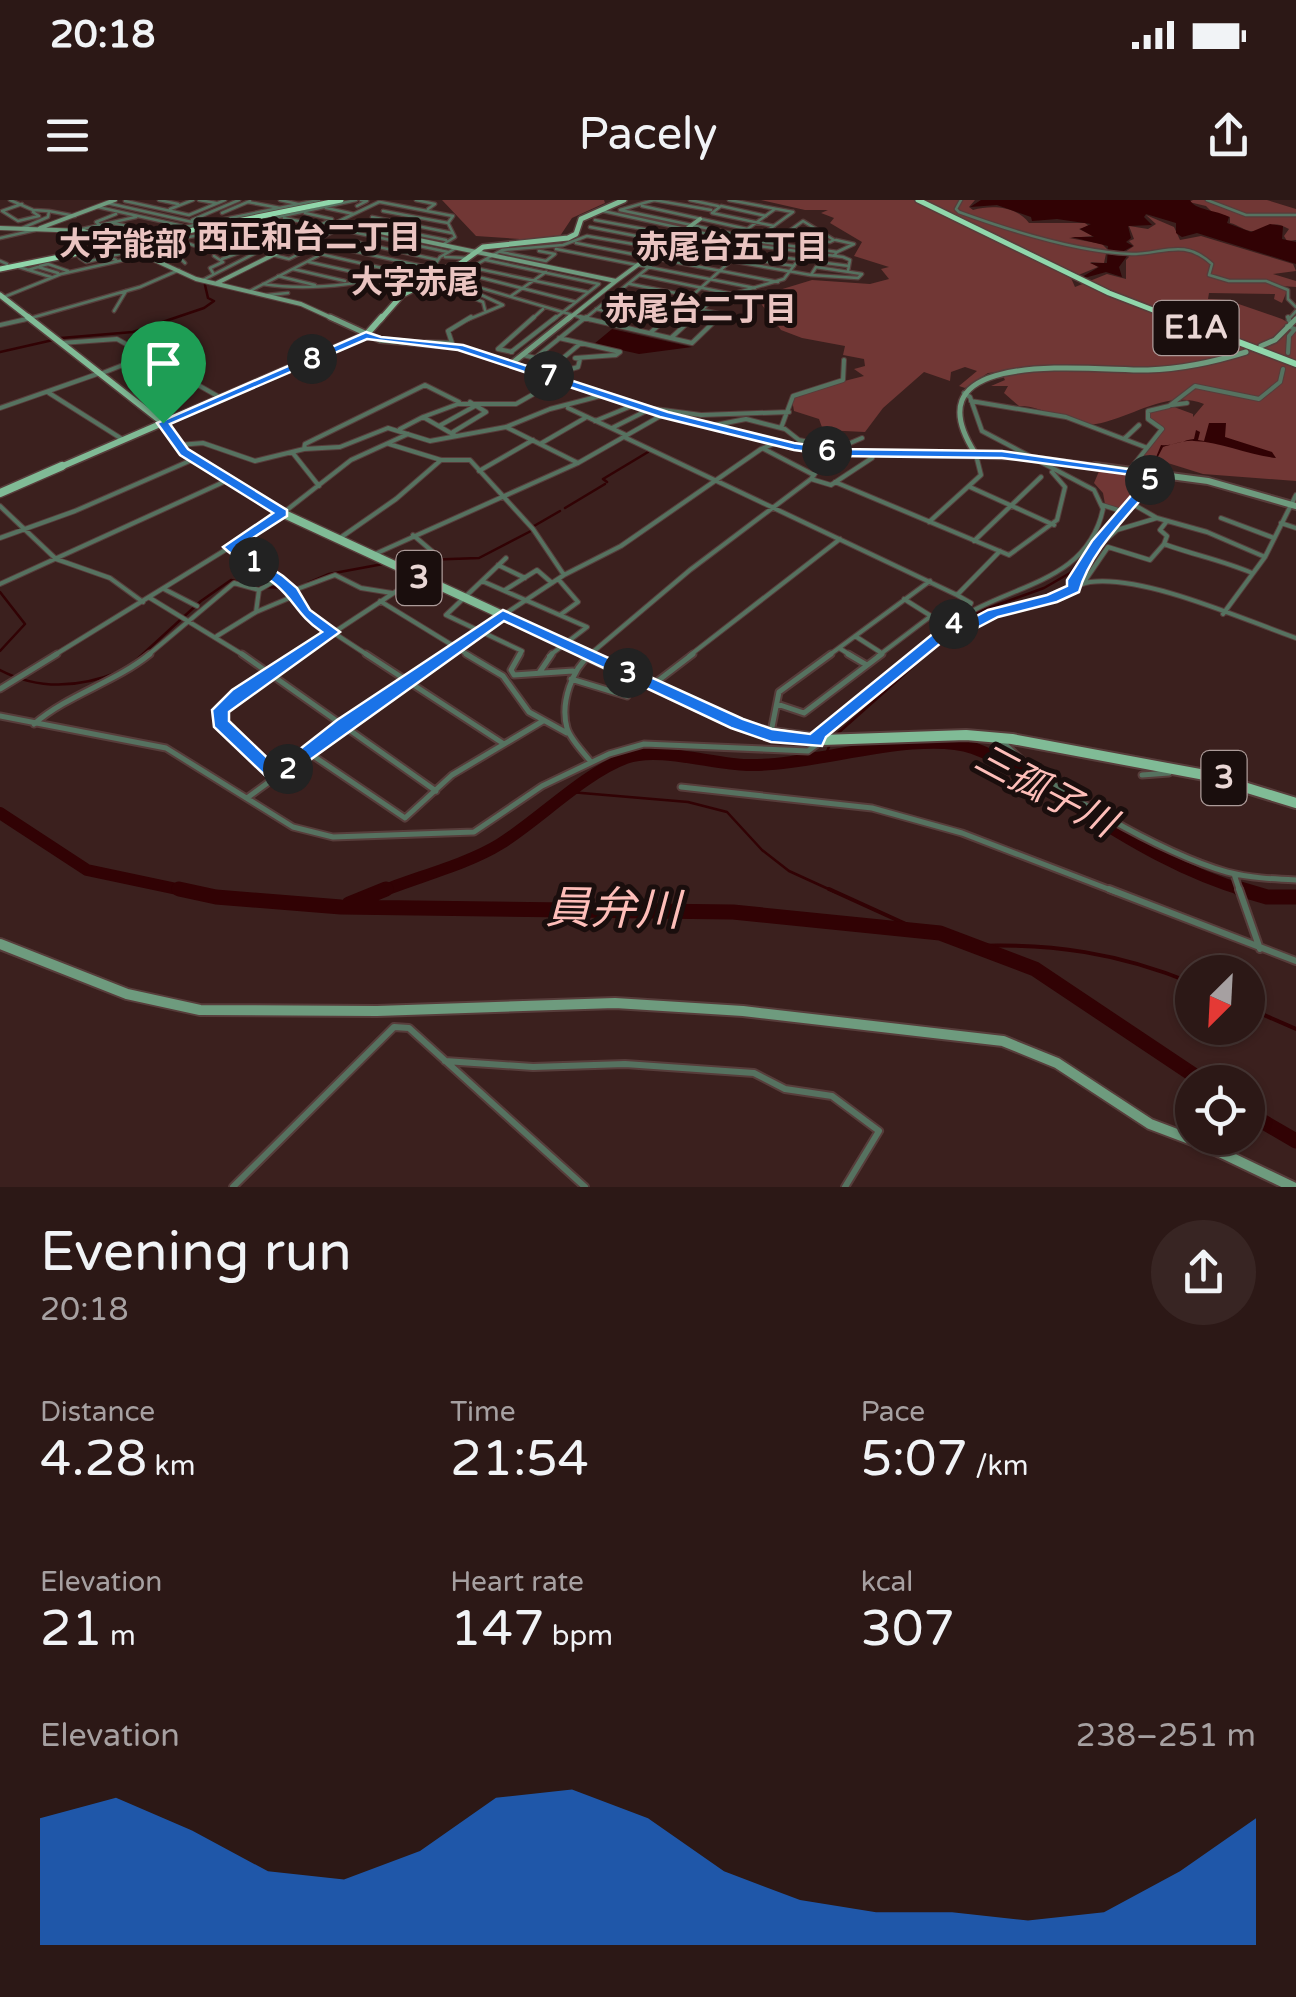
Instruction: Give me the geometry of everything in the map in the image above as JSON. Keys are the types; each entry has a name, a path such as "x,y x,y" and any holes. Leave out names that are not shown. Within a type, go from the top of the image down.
{"highway":[{"name":"E1A","path":"918,200 1098,287 1296,363"},
{"name":"E1A","path":"927,200 1064,271"},
{"path":"2,265 340,201"}],"main road":[{"path":"0,493 366,335 398,298 476,252 500,243 568,238 576,233 582,219 624,200"},
{"name":"3","path":"2,296 163,423 176,445 194,459 282,513 653,685 771,735 819,741 935,735 1002,738 1224,778 1296,806"}],"street":[{"path":"0,203 10,200 22,204 38,216 18,221 2,211 22,204"},
{"path":"159,200 181,205"},
{"path":"167,210 192,200"},
{"path":"200,200 217,204"},
{"path":"0,237 35,230 107,203 126,201 189,215 225,200"},
{"path":"189,221 239,200"},
{"path":"280,200 301,204"},
{"path":"112,223 160,232 319,200"},
{"path":"416,200 434,204 425,210"},
{"path":"690,200 718,206 708,212 654,200 620,210 739,235 775,210"},
{"path":"650,333 734,257 793,212 729,200"},
{"path":"961,200 956,209 974,219 1033,233 1043,242 1129,253 1160,246 1201,254 1212,264 1209,275 1230,283 1252,277 1288,290 1288,299 1296,309 1288,318 1295,329 1289,336 1288,353"},
{"path":"1207,200 1249,215 1296,215"},
{"path":"222,213 250,201 282,208"},
{"path":"340,201 368,208"},
{"path":"357,206 367,201 340,201 282,218 214,230 407,273"},
{"path":"299,249 382,201 452,216 448,224"},
{"path":"116,202 207,225"},
{"path":"352,226 395,205"},
{"path":"637,205 747,228"},
{"path":"766,216 721,206 712,212 774,226"},
{"path":"98,207 191,228"},
{"path":"235,208 261,213"},
{"path":"323,208 355,214"},
{"path":"33,210 75,216"},
{"path":"20,229 48,217 49,210"},
{"path":"384,210 448,224 455,237 442,245"},
{"path":"212,211 240,217"},
{"path":"603,211 687,227 730,242 816,249 850,260 848,269"},
{"path":"100,225 96,222 120,212"},
{"path":"0,228 76,231 148,212"},
{"path":"169,217 178,213"},
{"path":"216,283 289,247 332,219 303,213"},
{"path":"587,236 595,220 613,213"},
{"path":"372,216 453,233"},
{"path":"282,218 338,226 448,252"},
{"path":"511,364 700,218"},
{"path":"595,220 666,233"},
{"path":"782,236 802,221 832,241"},
{"path":"260,222 306,232"},
{"path":"360,222 442,245 616,281"},
{"path":"203,280 319,225"},
{"path":"239,226 293,238"},
{"path":"338,226 448,241"},
{"path":"400,242 417,226"},
{"path":"627,262 674,227"},
{"path":"381,232 389,228"},
{"path":"590,228 657,240"},
{"path":"0,237 28,230"},
{"path":"791,230 824,234"},
{"path":"76,231 203,280 301,304 380,340 452,343 664,414 775,442 852,452 974,453 1032,458 1222,484 1294,506"},
{"path":"675,252 700,232"},
{"path":"693,256 715,238 836,254 854,244 762,234"},
{"path":"137,246 200,235"},
{"path":"343,249 368,236"},
{"path":"485,310 483,302 440,285 500,251 548,247 587,236 789,274 858,278 862,274 740,252"},
{"path":"816,249 832,241"},
{"path":"312,242 431,268"},
{"path":"356,242 440,258 467,258"},
{"path":"574,242 637,255"},
{"path":"710,259 730,242"},
{"path":"190,244 209,251 226,250"},
{"path":"548,247 755,288"},
{"path":"120,248 110,257 86,262 80,258 120,248"},
{"path":"264,284 291,290 407,273 431,268 456,248"},
{"path":"500,251 545,260 556,254 526,248"},
{"path":"214,256 222,259 244,251"},
{"path":"273,255 290,259 305,251"},
{"path":"638,275 732,294 778,282 789,274 804,252"},
{"path":"250,291 321,254"},
{"path":"2,296 61,274 146,256"},
{"path":"362,264 376,256"},
{"path":"110,257 119,262"},
{"path":"734,257 794,266"},
{"path":"214,273 210,268 221,264 222,259"},
{"path":"535,358 659,259 778,282"},
{"path":"486,260 599,284 511,352"},
{"path":"307,262 374,277"},
{"path":"28,270 48,264 70,272"},
{"path":"267,295 460,264"},
{"path":"19,267 51,277"},
{"path":"38,267 61,274"},
{"path":"810,276 816,267 848,269"},
{"path":"474,268 588,292"},
{"path":"512,296 552,268"},
{"path":"293,269 348,282"},
{"path":"0,324 126,291 179,270"},
{"path":"472,285 492,272"},
{"path":"278,276 322,287"},
{"path":"440,276 572,316 692,343 722,314 618,292"},
{"path":"482,278 576,302"},
{"path":"628,284 691,296"},
{"path":"470,297 485,289"},
{"path":"114,311 126,291"},
{"path":"671,338 720,292"},
{"path":"452,343 448,331 503,304 477,294"},
{"path":"607,300 671,314"},
{"path":"544,308 498,349 558,363 581,343"},
{"path":"596,309 660,323"},
{"path":"1261,346 1274,340 1291,323"},
{"path":"560,338 620,352 614,357 574,358"},
{"path":"58,341 116,339 221,398"},
{"path":"423,343 472,351"},
{"path":"929,522 983,472 958,420 958,405 964,393 983,380 1008,372 1174,368 1220,361 1246,352"},
{"path":"0,408 146,356"},
{"path":"548,376 578,368 580,360 566,356"},
{"path":"247,798 343,724 478,630 558,579 621,546 775,442 795,394 843,380 844,360"},
{"path":"1169,406 1194,386 1257,401 1280,382 1283,369"},
{"path":"304,449 305,444 356,416 426,384 461,403 516,404 560,380"},
{"path":"49,393 123,440"},
{"path":"964,393 982,431 1001,436 1042,464 1095,490 1104,505 1118,510"},
{"path":"176,445 203,443 255,461 304,449 340,447 386,428 400,429 430,441 506,427 604,395"},
{"path":"971,402 1066,416 1145,447"},
{"path":"1128,472 1162,429 1149,420 1147,412 1187,402"},
{"path":"400,429 461,403"},
{"path":"439,426 473,404"},
{"path":"455,434 486,412 473,404"},
{"path":"596,421 634,404"},
{"path":"565,406 957,595 971,603 961,622"},
{"path":"612,428 651,410 700,415 789,412"},
{"path":"373,556 578,463 664,414"},
{"path":"423,417 455,434"},
{"path":"540,444 587,417"},
{"path":"710,426 746,419 782,428 799,440 834,450"},
{"path":"1124,439 1139,425"},
{"path":"506,427 578,463"},
{"path":"1,686 18,680 230,547 352,460 408,434"},
{"path":"591,762 570,735 566,721 573,671 640,610 812,477 834,450 862,438"},
{"path":"480,471 533,440"},
{"path":"1151,441 1159,444"},
{"path":"389,444 442,460 466,458 480,471 533,529 558,579 578,602 560,615"},
{"path":"764,449 824,485 872,458 874,452"},
{"path":"292,452 320,486"},
{"path":"0,538 75,511 194,459"},
{"path":"338,540 442,460"},
{"path":"835,482 1009,555 1054,525 1065,487 1042,464"},
{"path":"1074,589 1074,580 1091,553 1152,474"},
{"path":"974,541 1041,477"},
{"path":"0,584 228,480"},
{"path":"969,487 1054,525"},
{"path":"1223,614 1264,557 1294,506 1296,495"},
{"path":"0,716 166,748 294,827 318,836 466,833 488,826 533,791 591,762 656,743 800,752 813,749 819,734 986,602 1044,582 1062,570 1099,526 1104,505"},
{"path":"0,506 56,559 110,578 218,636 436,791"},
{"path":"1136,506 1157,518 1217,536 1264,557"},
{"path":"1091,553 1117,530 1157,518"},
{"path":"1221,518 1274,538"},
{"path":"961,622 1052,599 1074,589 1084,582 1108,547 1150,560 1164,544 1167,536 1160,530 1167,521"},
{"path":"1282,524 1296,528"},
{"path":"275,778 264,761 223,726 219,718 228,701 438,567 440,559 413,535"},
{"path":"653,685 841,538"},
{"path":"1164,544 1188,553 1207,554 1252,573"},
{"path":"230,547 278,579 305,613 504,744"},
{"path":"957,595 1000,551"},
{"path":"506,558 446,615 522,651 511,670 514,675 573,671"},
{"path":"498,566 524,578"},
{"path":"504,590 537,570 558,579"},
{"path":"218,636 291,591 335,575 357,587 394,594"},
{"path":"34,724 57,704 127,671 196,606 234,582 262,588 278,579"},
{"path":"482,581 587,627 549,656 539,673"},
{"path":"771,735 779,692 930,581"},
{"path":"1084,582 1131,584 1295,637"},
{"path":"256,612 262,588"},
{"path":"164,589 196,606"},
{"path":"776,704 804,713 931,616 904,599"},
{"path":"380,601 503,676 529,712 570,735"},
{"path":"855,636 880,652"},
{"path":"839,648 866,664"},
{"path":"571,680 626,696"},
{"path":"309,753 405,818 452,776 543,721"},
{"path":"1002,738 1016,756 1100,811 1160,843 1235,876 1296,880"},
{"path":"1142,775 1164,772 1228,785 1296,806"},
{"path":"681,787 872,808 962,834 1296,962"},
{"path":"1235,876 1260,949"},
{"path":"0,944 127,994 200,1010 366,1011 615,1003 743,1012 1003,1041 1057,1063 1150,1124 1203,1144 1293,1187"},
{"path":"233,1187 394,1026 409,1028 585,1187"},
{"path":"445,1061 533,1067 625,1064 754,1073 786,1089 820,1092 832,1096 879,1131 845,1187"}],"shaded area":[{"path":"442,200 605,203 572,218 560,236 536,240 476,236"},
{"path":"761,200 975,200 969,207 973,210 1003,208 1029,223 1085,223 1089,226 1079,229 1093,236 1069,238 1102,244 1107,249 1104,263 1090,262 1098,267 1071,278 1075,287 1107,274 1126,279 1129,257 1125,252 1134,246 1129,241 1134,239 1129,226 1148,229 1156,224 1146,215 1174,227 1180,240 1201,236 1293,264 1296,271 1273,274 1296,281 1296,287 1281,286 1287,291 1282,303 1274,299 1275,294 1209,293 1208,299 1227,300 1296,327 1296,481 1203,474 1155,459 1149,472 1131,471 1163,430 1149,418 1149,412 1174,407 1193,417 1204,404 1191,400 1164,402 1110,421 1087,424 1019,406 1004,393 1008,386 991,386 1005,380 1001,372 988,373 965,388 959,386 977,371 965,367 951,372 950,381 924,372 883,408 865,432 823,430 819,419 794,411 792,400 805,391 864,376 854,369 865,366 864,359 843,355 845,346 781,330 756,297 812,280 870,284 889,279 881,269 889,267 854,256 862,242 830,223 834,218 821,213 828,210 805,210"},
{"path":"981,200 1190,200 1196,206 1229,217 1227,223 1251,232 1270,224 1283,226 1282,239 1296,242 1296,264 1197,233 1182,237 1176,233 1176,223 1146,214 1144,217 1152,225 1128,226 1131,238 1126,242 1133,246 1122,252 1127,256 1119,267 1122,277 1106,272 1077,280 1099,267 1090,263 1107,263 1108,246 1071,237 1094,237 1080,229 1091,224 1057,219 1032,221 1031,217 997,205 970,207"},
{"path":"1267,200 1296,209 1296,240 1287,241 1284,236 1289,229 1279,225 1246,230 1230,223 1230,217 1189,202"},
{"path":"612,329 692,347 639,354 594,344"},
{"path":"1209,423 1226,423 1225,437 1272,452 1276,458 1204,442 1181,442 1194,439 1196,430 1200,432 1198,440 1204,441"},
{"path":"1100,469 1135,474 1133,478 1142,481 1119,509 1105,504 1103,493 1094,483"}],"waterway":[{"path":"61,338 133,332 204,308 214,301 208,298 205,285"},
{"path":"0,352 53,340"},
{"path":"607,482 603,479 648,452"},
{"path":"837,734 972,614 1044,588 1070,573 1149,477"},
{"path":"565,508 605,484"},
{"path":"534,526 560,511"},
{"path":"395,561 479,558 531,531"},
{"path":"308,583 329,574 383,564"},
{"path":"132,664 201,601 231,580 259,587 296,588"},
{"path":"0,592 25,624 0,651"},
{"path":"0,670 30,681 60,685 121,671"},
{"name":"三孤子川","path":"380,892 487,851 594,775 626,758 653,754 733,764 773,764 923,743 950,743 986,753 1158,855 1244,890"},
{"path":"825,757 830,744"},
{"path":"570,792 688,802 727,812 762,850 789,871 835,892"},
{"name":"員弁川","path":"0,813 87,870 191,892"},
{"name":"員弁川","path":"179,889 216,897 341,907 733,912 940,933 1035,969 1179,1065"},
{"name":"三孤子川","path":"349,904 386,889"},
{"path":"829,889 919,930"},
{"name":"三孤子川","path":"1240,889 1244,890"},
{"name":"三孤子川","path":"1244,890 1267,897 1296,897"},
{"name":"三孤子川","path":"1244,890 1249,892"},
{"path":"973,946 1030,946 1085,952 1175,977"},
{"path":"1265,1015 1296,1029"},
{"name":"員弁川","path":"1265,1123 1296,1141"}],"district":[{"name":"西正和台二丁目","path":"309,238"},
{"name":"大字能部","path":"123,245"},
{"name":"赤尾台五丁目","path":"732,248"},
{"name":"大字赤尾","path":"415,283"},
{"name":"赤尾台二丁目","path":"701,310"}],"route":[{"path":"366,335 380,340 459,347 664,414 794,446 838,452 1002,454 1156,474 1097,544 1074,580 1074,589 1052,599 994,613 968,627 956,622 819,734 816,741 771,735 737,724 503,614 343,724 275,778 264,761 220,723 221,710 238,694 333,632 305,613 278,579 230,547 282,513 184,452 163,423 366,335"}]}
